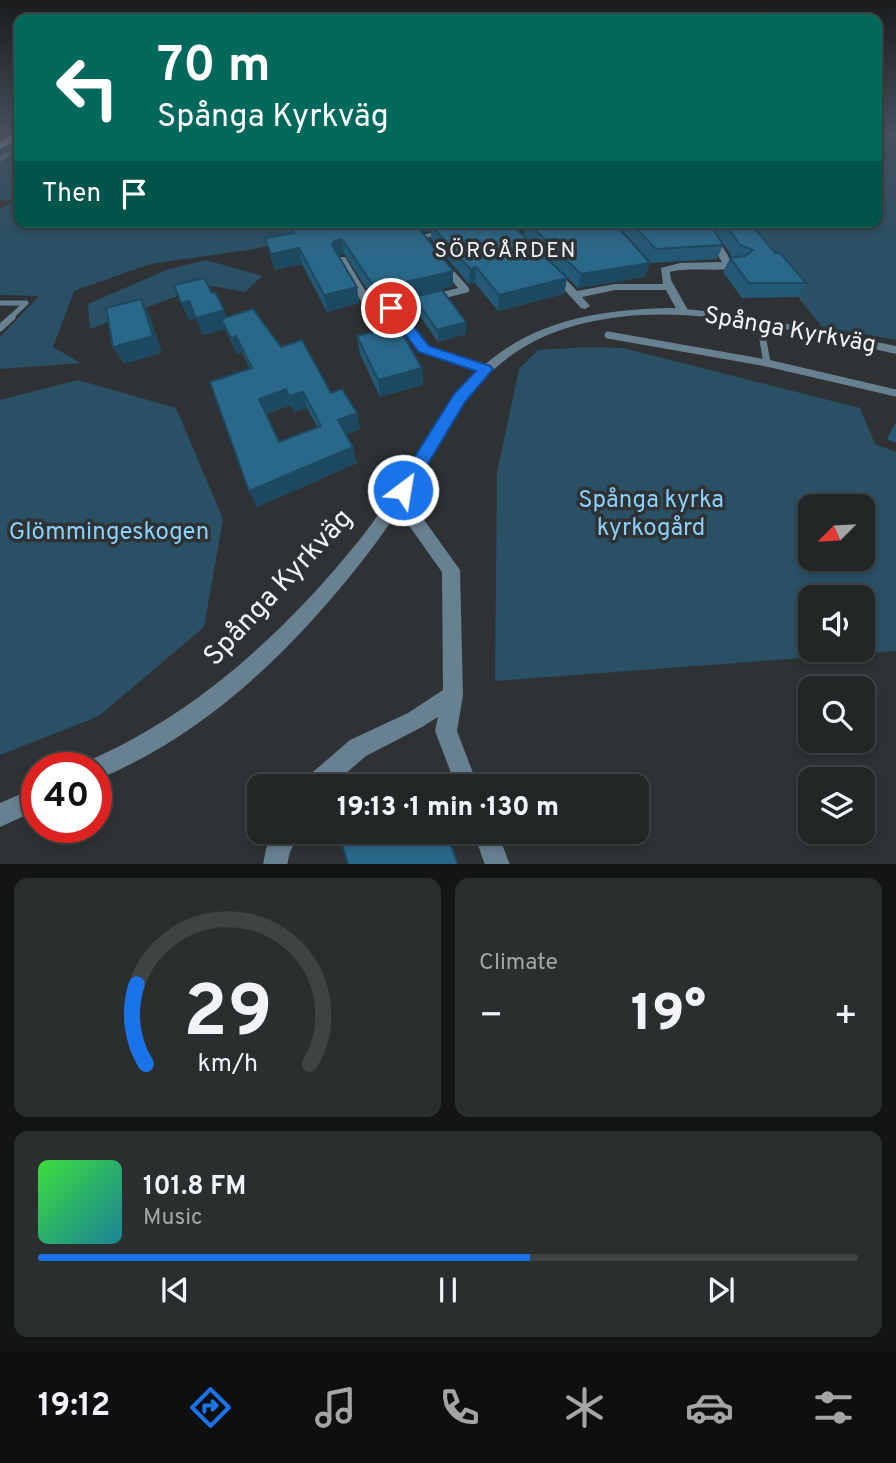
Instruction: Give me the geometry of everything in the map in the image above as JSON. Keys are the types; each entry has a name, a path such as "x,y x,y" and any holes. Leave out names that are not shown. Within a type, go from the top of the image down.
{"street":[{"path":"342,259 370,308 391,308 464,290 420,237 458,228"},
{"name":"Spånga Kyrkväg","path":"683,312 661,271 680,266 734,266 706,228"},
{"path":"541,261 585,306"},
{"path":"575,295 615,287 669,287"},
{"path":"391,308 424,349 485,369"},
{"name":"Spånga Kyrkväg","path":"112,761 144,746 227,688 276,643 341,575 389,513 459,398 485,369 509,351 540,335 575,324 606,316 641,312 683,312 760,323 896,350"},
{"path":"389,513 416,522 451,570 453,695 446,731 462,774"},
{"path":"328,774 358,748 415,720 453,695"},
{"path":"0,815 21,805"},
{"path":"275,864 281,844"},
{"path":"490,844 498,864"}],"lane":[{"path":"0,303 26,303 0,327"},
{"path":"760,323 767,363"},
{"path":"608,335 767,363 896,393"}],"green space":[{"path":"0,171 14,171 14,201 0,200"},
{"path":"882,171 896,171 896,340 822,327 743,228 882,228"},
{"path":"14,201 14,228 337,228 255,249 150,264 74,291 53,347 81,363 0,369 0,337 39,296 0,295 0,209"},
{"path":"206,260 262,276 245,292 206,285 90,329 88,304 169,269"},
{"name":"Spånga kyrka kyrkogård","path":"623,348 860,408 875,444 896,452 896,651 875,653 875,585 798,585 798,658 495,681 497,473 519,369 538,350"},
{"name":"Glömmingeskogen","path":"78,380 176,408 223,519 204,627 99,716 0,755 0,400"}],"building":[{"path":"419,228 453,271 389,286 372,284 342,239 334,241 332,245 357,287 324,295 299,248 271,254 265,238 294,233 292,230"},
{"path":"434,228 515,228 567,278 499,295 476,267 470,269"},
{"path":"533,228 618,228 650,263 581,274"},
{"path":"636,228 713,228 723,245 656,249"},
{"path":"728,228 754,228 806,283 749,283 730,258 745,256 753,250 740,245"},
{"path":"204,278 224,310 196,318 189,301 181,303 174,285"},
{"path":"442,290 466,322 437,330 414,297"},
{"path":"141,299 153,336 113,347 106,308"},
{"path":"253,309 281,347 302,340 331,393 342,389 357,413 338,420 353,447 249,491 210,382 252,368 236,336 231,338 221,319","holes":["286,389 289,396 303,392 321,426 279,442 259,399"]},
{"path":"398,326 422,368 378,380 357,336"},
{"path":"342,844 451,844 458,864 348,864"}],"district":[{"name":"SÖRGÅRDEN","path":"506,251"}],"route":[{"path":"391,308 424,349 485,369 459,398 403,490"}]}
